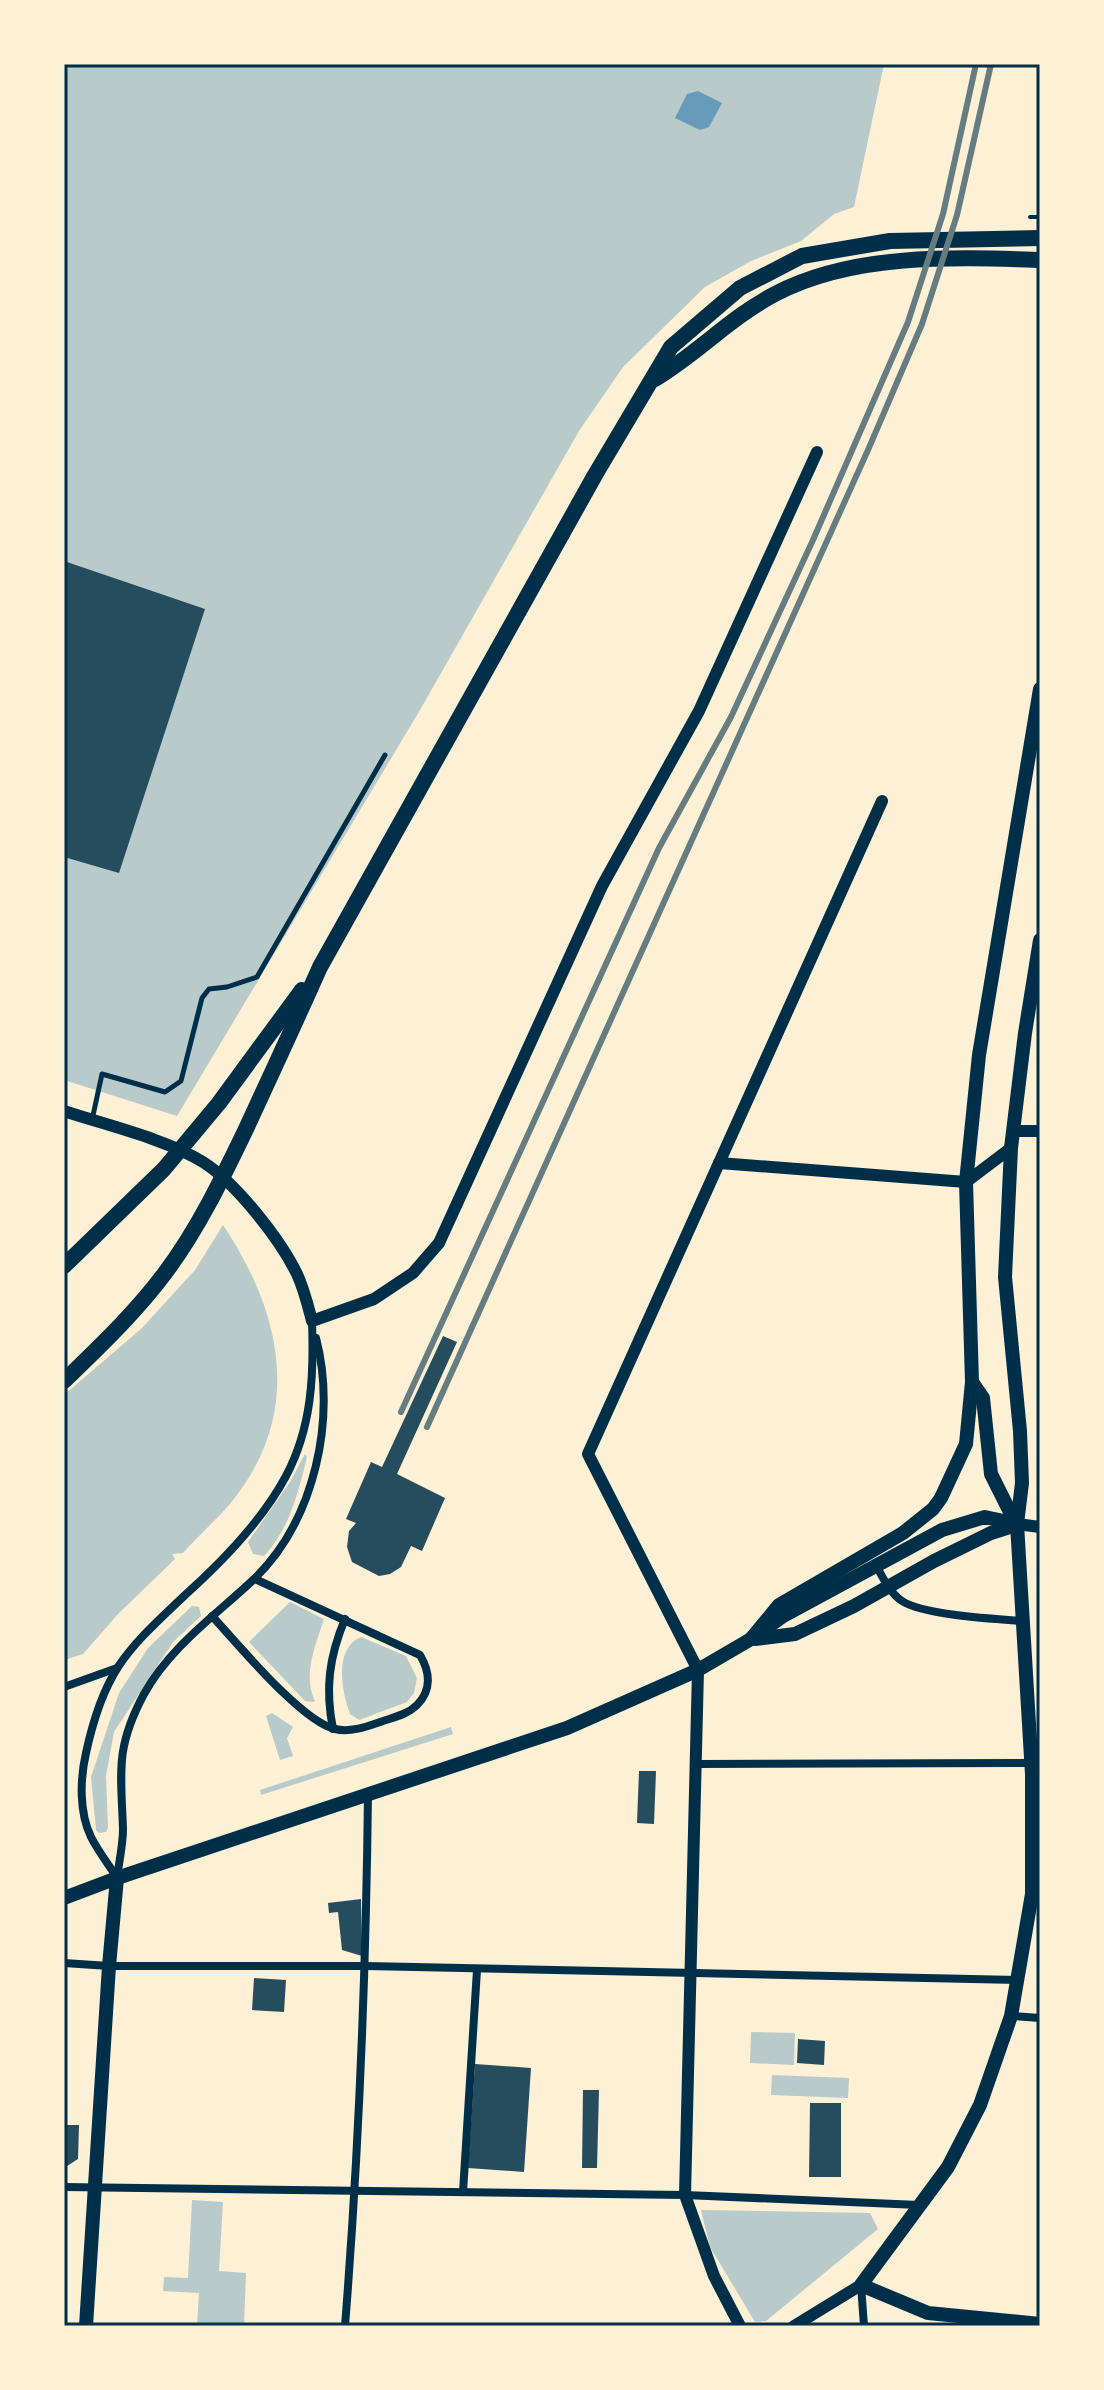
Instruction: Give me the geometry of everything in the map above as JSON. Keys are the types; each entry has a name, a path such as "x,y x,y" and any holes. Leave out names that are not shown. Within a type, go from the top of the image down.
{"highway":[{"path":"64,1381 164,1275 192,1233 254,1113 320,967 595,475 671,347 740,288 802,256 890,241 1040,238"},
{"path":"654,379 689,358 728,323 777,293 835,272 902,260 1040,260"},
{"path":"64,1266 164,1169 219,1103 320,967"}],"main road":[{"path":"873,1559 933,1509 966,1444 972,1382 966,1182 979,1055 1040,689"},
{"path":"1040,940 1011,1148 1005,1277 1020,1431 1022,1483 1017,1524 1034,1771 1032,1894 1011,2016 980,2105 948,2167 861,2285 928,2313 1040,2324"},
{"path":"972,1382 983,1398 991,1474 1017,1524"},
{"path":"64,1898 567,1728 698,1670 751,1639 779,1605 873,1559 942,1530 985,1517 1017,1524"},
{"path":"751,1639 795,1634 991,1533 1017,1524"},
{"path":"86,2326 117,1878"}],"street":[{"path":"312,1321 374,1299 413,1273 439,1243 602,886 699,711 817,452"},
{"path":"740,2326 714,2276 685,2195 698,1670 588,1454 882,801"},
{"path":"64,1111 156,1142 203,1162 241,1196 298,1275 324,1369 322,1439 316,1468 291,1530 255,1579 212,1616 158,1674 127,1731 121,1756 119,1793 123,1832 117,1878"},
{"path":"1014,1131 1040,1131"},
{"path":"719,1163 966,1182 1011,1148"},
{"path":"117,1878 91,1837 85,1819 82,1776 91,1731 117,1668 155,1622 184,1597 236,1542 265,1509 286,1476 300,1446 308,1417 314,1369 312,1321"},
{"path":"1017,1524 1040,1527"},
{"path":"873,1559 888,1587 904,1602 980,1618 1022,1621"},
{"path":"212,1616 295,1705 333,1729 358,1729 406,1713 423,1699 429,1675 420,1655 255,1579"},
{"path":"333,1729 328,1673 334,1645 345,1619"},
{"path":"64,1687 117,1668"},
{"path":"695,1764 1034,1771"},
{"path":"345,2326 356,2191 366,1966 368,1794"},
{"path":"64,1963 1018,1980"},
{"path":"463,2192 477,1970"},
{"path":"1011,2016 1040,2018"},
{"path":"64,2187 685,2195 920,2205"},
{"path":"794,2326 861,2285 864,2326"}],"lane":[{"path":"92,1121 102,1074 165,1092 181,1081 202,998 209,989 227,987 257,977 385,755"}],"shaded area":[{"path":"64,64 884,64 854,207 834,214 801,241 751,261 705,287 623,367 579,431 420,710 177,1116 64,1080"},
{"path":"223,1225 244,1259 271,1329 277,1364 276,1400 269,1435 253,1470 230,1504 183,1553 172,1554 175,1559 118,1614 83,1654 64,1660 64,1395 142,1328 195,1270"},
{"path":"305,1454 307,1457 300,1484 287,1522 264,1556 253,1554 248,1542 290,1482"},
{"path":"290,1602 324,1619 310,1671 313,1702 305,1701 249,1642"},
{"path":"192,1606 199,1607 201,1616 173,1642 114,1732 106,1776 108,1827 106,1832 99,1833 96,1830 91,1777 119,1693 148,1648"},
{"path":"361,1637 406,1656 417,1678 414,1693 407,1702 359,1720 350,1714 342,1672 346,1651"},
{"path":"272,1713 293,1727 287,1738 293,1756 280,1760 266,1716"},
{"path":"451,1727 453,1734 261,1795 260,1790"},
{"path":"751,2032 795,2033 794,2065 750,2063"},
{"path":"772,2075 849,2078 848,2098 771,2095"},
{"path":"192,2200 223,2202 219,2271 246,2273 244,2326 197,2326 199,2293 163,2291 164,2277 188,2278"},
{"path":"701,2210 870,2213 878,2229 766,2321 755,2322 710,2247"}],"water":[{"path":"698,91 722,103 709,127 700,130 675,118 687,94"}],"building":[{"path":"64,561 205,609 119,873 64,857"},
{"path":"443,1336 457,1342 397,1474 445,1498 422,1551 411,1546 401,1567 379,1576 352,1562 347,1547 349,1531 356,1523 346,1519 371,1462 382,1467"},
{"path":"639,1771 656,1771 654,1824 637,1823"},
{"path":"361,1899 362,1956 342,1950 338,1912 329,1913 328,1903"},
{"path":"254,1978 286,1980 284,2012 252,2010"},
{"path":"798,2039 825,2041 824,2065 797,2063"},
{"path":"475,2064 531,2068 524,2172 468,2168"},
{"path":"583,2090 599,2090 597,2168 582,2168"},
{"path":"810,2103 841,2103 841,2177 809,2177"},
{"path":"64,2125 79,2125 78,2159 64,2168"}],"railway":[{"path":"401,1412 659,848 731,717 813,540 908,322 943,214 976,64"},
{"path":"427,1427 922,324 957,215 991,64"}]}
